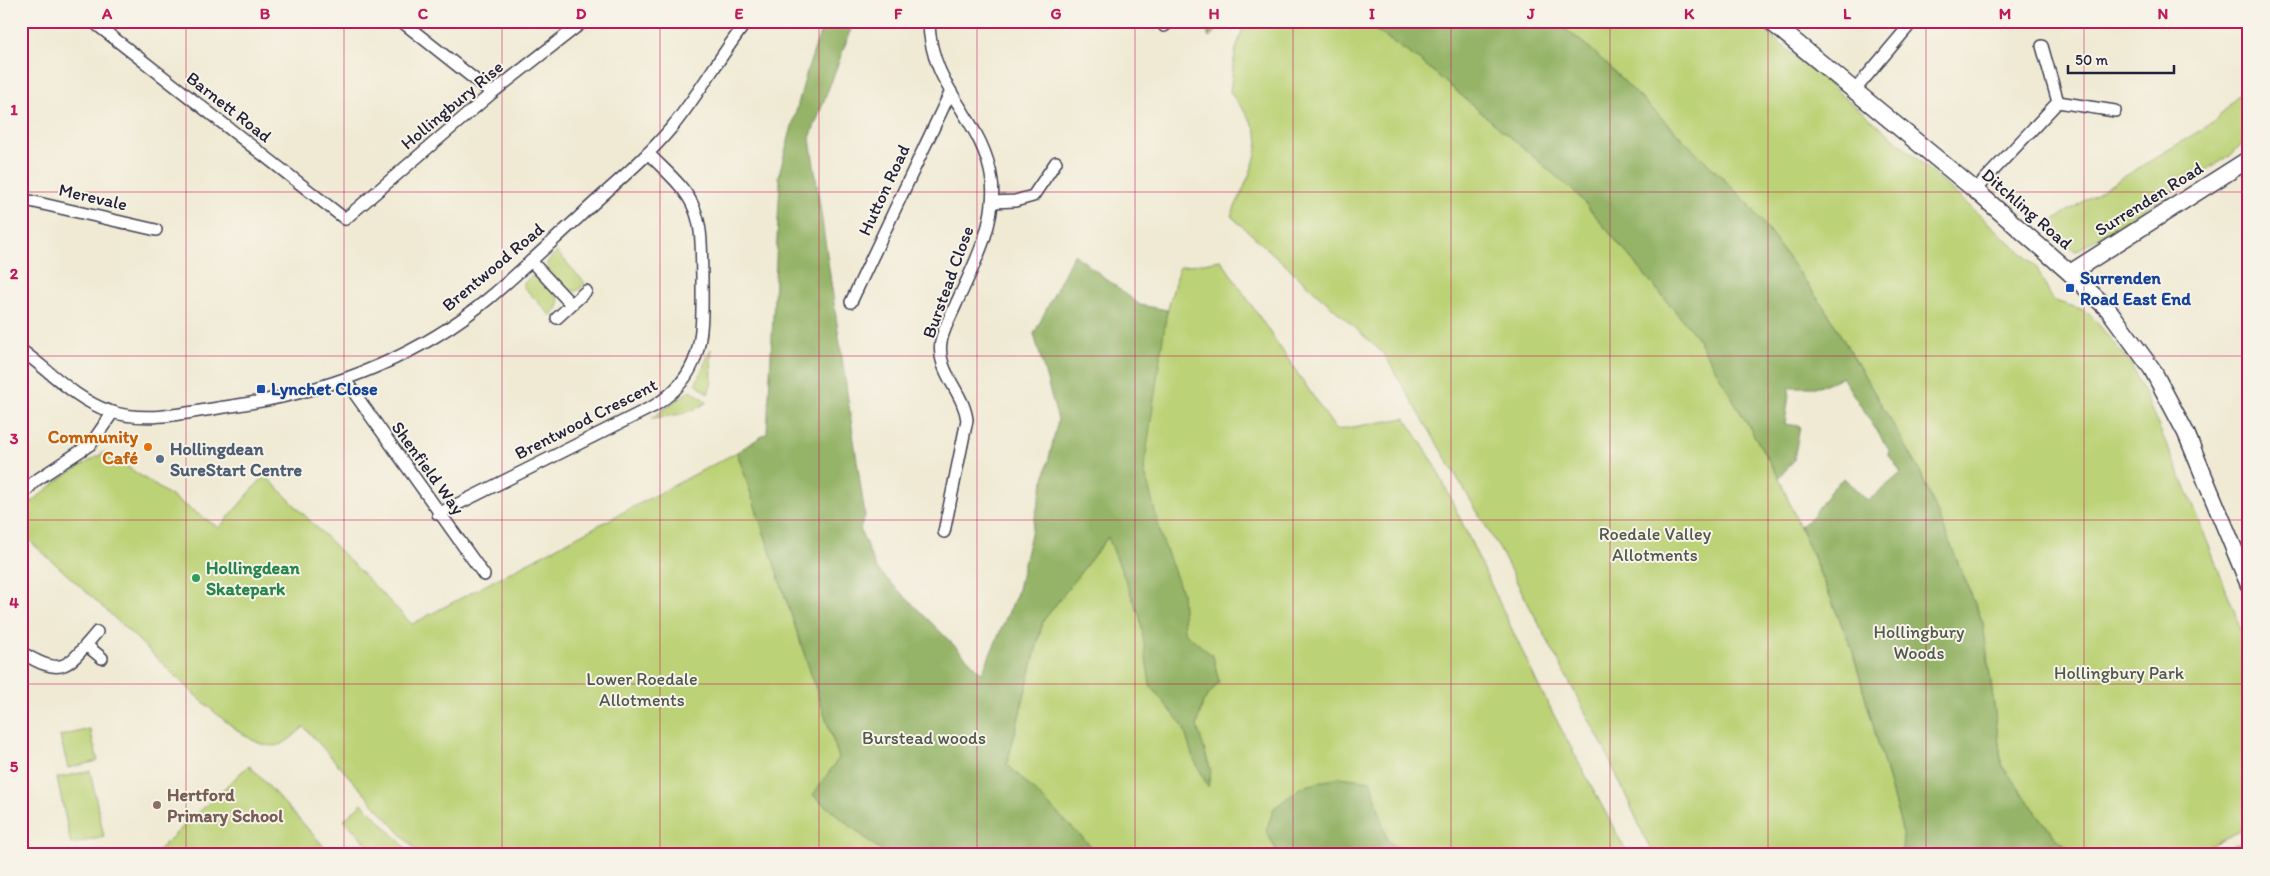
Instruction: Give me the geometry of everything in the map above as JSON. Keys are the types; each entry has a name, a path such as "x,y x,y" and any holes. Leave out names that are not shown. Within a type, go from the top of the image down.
{"street":[{"name":"Barnett Road","path":"92,21 345,219"},
{"path":"401,21 492,93"},
{"name":"Hollingbury Rise","path":"345,219 492,93 584,21"},
{"name":"Brentwood Road","path":"21,350 58,382 87,400 113,412 141,416 168,416 262,402 344,380 390,361 432,338 486,300 648,153 694,100 747,21"},
{"name":"Burstead Close","path":"929,21 932,49 950,92 963,110 981,142 992,181 992,202 978,255 941,342 940,358 962,402 967,420 944,532"},
{"name":"Ditchling Road","path":"1770,21 1975,190 2070,272 2108,309 2152,368 2186,433 2244,568 2249,585"},
{"path":"1855,90 1913,21"},
{"path":"2042,46 2058,102"},
{"name":"Hutton Road","path":"851,302 950,92"},
{"path":"2058,102 2115,111"},
{"path":"1975,190 2058,102"},
{"name":"Brentwood Crescent","path":"438,514 654,406 671,395 690,372 699,348 702,328 702,257 698,221 694,207 684,191 648,153"},
{"name":"Surrenden Road","path":"2070,272 2249,159"},
{"path":"992,202 1015,201 1033,196 1056,162"},
{"name":"Merevale","path":"21,199 156,230"},
{"path":"531,261 572,304"},
{"path":"556,318 586,291"},
{"name":"Shenfield Way","path":"344,380 438,514 484,575"},
{"path":"21,496 35,481 59,463 91,444 113,412"},
{"path":"21,652 37,662 56,667 68,664 97,632"},
{"path":"86,645 102,658"}],"green space":[{"name":"Burstead woods","path":"824,21 854,21 810,138 865,516 860,529 876,568 982,673 1017,593 1058,420 1034,334 1074,254 1140,305 1167,310 1144,469 1162,539 1182,592 1184,632 1213,656 1219,682 1203,702 1197,726 1211,771 1208,787 1192,755 1183,726 1150,685 1140,617 1108,537 1043,621 1007,764 1100,855 886,855 813,795 839,758 737,452 767,433 780,182 778,178 807,71"},
{"path":"1203,21 1226,21 1209,37"},
{"name":"Roedale Valley Allotments","path":"1245,21 1362,21 1422,62 1577,194 1696,336 1779,478 1852,649 1903,833 1902,855 1653,855 1604,748 1500,550 1384,354 1231,216 1249,176 1258,143 1252,124 1230,92 1235,53"},
{"name":"Hollingbury Woods","path":"1362,21 1555,21 1592,50 1748,203 1826,310 1919,469 1983,623 2002,766 2054,836 2077,855 1902,855 1903,833 1852,649 1800,526 1812,517 1834,486 1844,478 1868,501 1901,473 1889,455 1889,450 1842,377 1819,387 1790,387 1785,424 1800,426 1794,460 1779,478 1696,336 1577,194 1422,62"},
{"name":"Hollingbury Park","path":"1555,21 1753,21 1896,140 2036,266 2050,295 2055,301 2081,309 2090,314 2131,364 2191,500 2234,610 2249,658 2249,827 2189,855 2077,855 2054,836 2002,766 1983,623 1919,469 1826,310 1748,203 1592,50"},
{"path":"2249,83 2249,136 2231,155 2075,252 2045,225 2214,122"},
{"path":"557,252 585,283 578,290 572,291 563,287 549,270 547,262"},
{"path":"1221,260 1336,430 1405,418 1434,463 1539,687 1628,855 1100,855 1007,765 1043,621 1108,537 1179,267"},
{"path":"531,276 548,286 558,299 559,304 557,308 550,315 522,285"},
{"path":"711,349 712,382 708,394 696,383"},
{"path":"691,390 707,402 688,412 652,418"},
{"name":"Lower Roedale Allotments","path":"105,452 219,528 265,475 412,624 737,452 839,758 814,796 886,855 420,855 304,727 282,744 272,746 252,740 200,699 21,533 21,512 24,508 64,476"},
{"path":"90,729 98,761 68,768 60,736"},
{"path":"249,765 332,855 153,855"},
{"path":"90,771 104,837 71,844 57,778"},
{"path":"1340,777 1371,781 1387,840 1407,855 1279,855 1266,831 1274,808 1302,787"},
{"path":"362,803 406,848 399,855 378,855 344,820"},
{"path":"2249,838 2249,855 2212,855"}],"place":[{"name":"Surrenden Road East End","path":"2070,288"},
{"name":"Lynchet Close","path":"261,389"},
{"name":"Community Café","path":"148,447"},
{"name":"Hollingdean SureStart Centre","path":"160,459"},
{"name":"Hollingdean Skatepark","path":"196,578"},
{"name":"Hertford Primary School","path":"157,805"}]}
